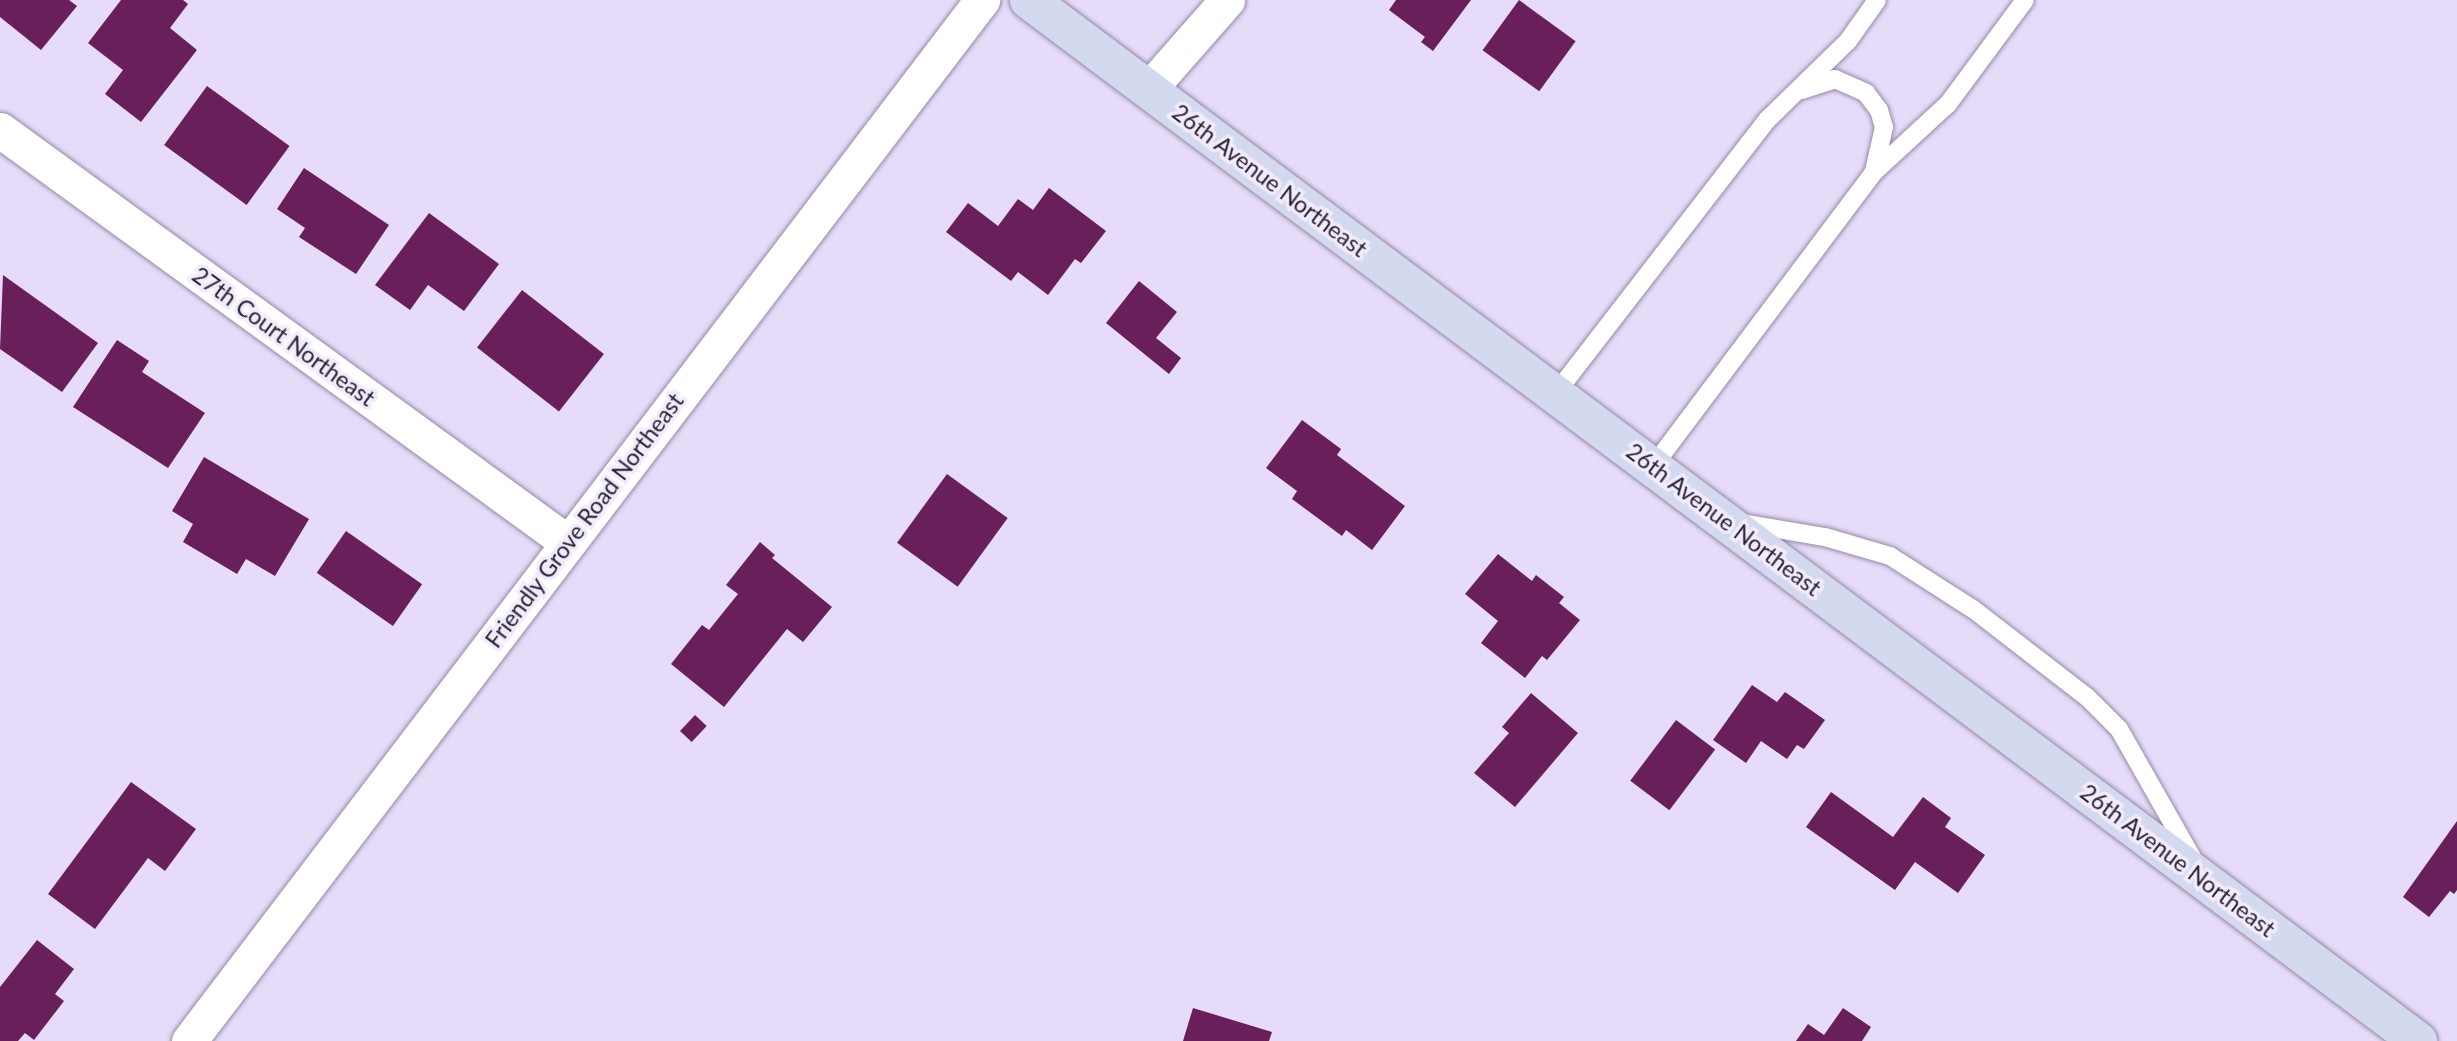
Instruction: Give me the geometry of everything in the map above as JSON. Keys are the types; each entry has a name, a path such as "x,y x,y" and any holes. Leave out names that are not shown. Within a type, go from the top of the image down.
{"street":[{"name":"Friendly Grove Road Northeast","path":"189,1041 982,0"},
{"name":"26th Avenue Northeast","path":"1029,0 1654,465 2418,1041"},
{"path":"1148,90 1227,0"},
{"name":"27th Court Northeast","path":"0,131 567,542"}],"lane":[{"path":"1556,393 1767,120 1849,41 1877,0"},
{"path":"1654,465 1874,172 1948,104 2025,0"},
{"path":"1796,94 1817,82 1835,79 1866,93 1879,110 1884,127 1874,172"},
{"path":"1724,520 1825,537 1890,556 1973,610 2087,697 2119,729 2204,880"}],"building":[{"path":"0,0 69,0 77,6 41,50 0,17"},
{"path":"121,0 183,0 188,4 170,28 197,50 141,122 105,94 123,70 88,43"},
{"path":"1396,0 1471,0 1433,51 1421,42 1425,37 1389,10"},
{"path":"1519,0 1576,41 1539,91 1483,50"},
{"path":"207,86 290,146 247,205 164,145"},
{"path":"304,168 389,225 356,274 299,237 305,228 277,209"},
{"path":"1049,188 1106,231 1081,263 1075,259 1048,295 1018,272 1011,281 946,232 968,203 998,226 1018,199 1033,210"},
{"path":"429,213 499,264 464,311 428,285 410,310 375,285"},
{"path":"3,275 98,343 62,392 0,349"},
{"path":"1139,281 1177,312 1156,338 1181,358 1169,374 1106,323"},
{"path":"522,290 604,354 559,412 477,348"},
{"path":"117,340 149,361 142,372 205,413 168,468 73,407"},
{"path":"1302,420 1341,449 1337,455 1405,506 1372,550 1346,530 1342,536 1292,499 1297,491 1266,468"},
{"path":"204,457 309,519 275,576 246,559 237,574 183,542 193,524 172,511"},
{"path":"947,474 1008,518 958,587 897,543"},
{"path":"346,531 422,584 393,626 317,573"},
{"path":"760,542 775,555 772,558 832,607 803,642 787,629 724,707 671,664 702,625 709,630 738,594 726,585"},
{"path":"1498,554 1532,581 1536,575 1564,597 1559,603 1580,620 1547,660 1542,656 1525,678 1481,643 1498,621 1465,594"},
{"path":"1752,685 1777,702 1785,692 1825,720 1804,749 1797,745 1787,759 1761,741 1746,763 1713,740"},
{"path":"1531,693 1578,733 1515,807 1474,773 1509,733 1502,727"},
{"path":"695,715 707,726 692,742 680,731"},
{"path":"1676,720 1715,749 1669,810 1630,781"},
{"path":"131,782 196,829 165,871 148,858 95,929 48,894"},
{"path":"1831,792 1893,837 1923,797 1951,818 1945,827 1985,855 1958,893 1915,862 1895,890 1806,827"},
{"path":"2457,821 2457,890 2454,894 2450,891 2429,917 2403,897"},
{"path":"37,940 74,969 55,994 64,1001 34,1040 25,1033 18,1041 0,1041 0,987"},
{"path":"1193,1008 1272,1032 1269,1041 1183,1041"},
{"path":"1843,1008 1871,1027 1862,1041 1796,1041 1808,1024 1824,1035"}]}
